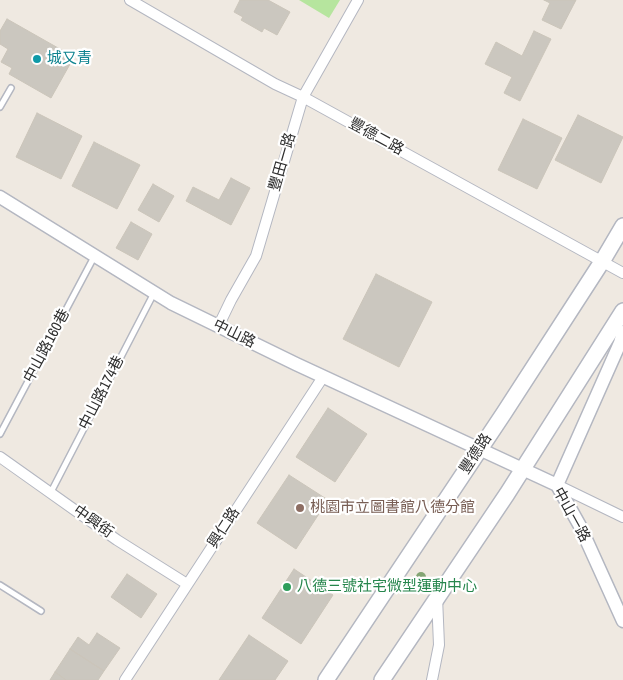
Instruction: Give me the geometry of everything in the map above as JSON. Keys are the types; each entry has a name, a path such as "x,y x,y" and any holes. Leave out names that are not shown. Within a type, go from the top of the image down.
{"main road":[{"name":"豐德路","path":"326,680 603,260 623,226"},
{"path":"382,680 523,468 623,311"}],"street":[{"name":"豐德二路","path":"130,0 276,84 603,260 623,273"},
{"name":"豐田一路","path":"218,327 256,256 303,97 358,0"},
{"name":"中山路","path":"0,197 154,294 218,327 480,448"},
{"path":"623,332 620,343 557,485 623,518"},
{"name":"興仁路","path":"124,680 324,377"},
{"name":"中山一路","path":"480,448 557,485 580,526 623,621"},
{"name":"中興街","path":"0,457 117,540 187,584"},
{"path":"432,680 439,645 437,597"}],"lane":[{"path":"0,107 11,88"},
{"name":"中山路160巷","path":"0,434 94,257"},
{"name":"中山路174巷","path":"51,492 154,294"},
{"path":"0,585 41,611"}],"green space":[{"path":"299,0 340,0 329,18"}],"building":[{"path":"240,0 268,0 290,12 277,35 264,28 262,32 241,20 243,17 234,12"},
{"path":"544,0 576,0 561,29 542,20 550,3"},
{"name":"城又青","path":"7,19 74,57 51,98 9,74 12,68 1,62 8,49 0,44 0,31"},
{"path":"534,31 551,39 520,101 504,93 512,77 485,64 496,42 522,56"},
{"path":"37,113 82,136 61,179 16,157"},
{"path":"578,115 623,137 601,183 555,160"},
{"path":"523,119 562,138 537,189 498,170"},
{"path":"94,142 140,165 117,209 72,186"},
{"path":"231,178 250,188 231,225 186,201 193,187 219,200"},
{"path":"153,184 174,196 159,222 138,210"},
{"path":"131,222 152,234 138,260 116,248"},
{"path":"376,274 432,302 399,367 343,339"},
{"path":"328,408 367,434 335,482 296,457"},
{"path":"289,475 328,500 296,549 257,523"},
{"path":"294,569 333,595 301,644 262,618"},
{"path":"127,574 157,594 141,618 111,597"},
{"path":"97,633 120,648 104,671 70,649 78,637 89,645"},
{"path":"249,635 288,661 275,680 219,680"},
{"path":"70,649 104,671 98,680 66,680 55,672"},
{"path":"55,672 66,680 50,680"}],"place":[{"name":"城又青","path":"37,59"},
{"name":"桃園市立圖書館八德分館","path":"300,508"},
{"name":"八德三號社宅微型運動中心","path":"287,587"}]}
